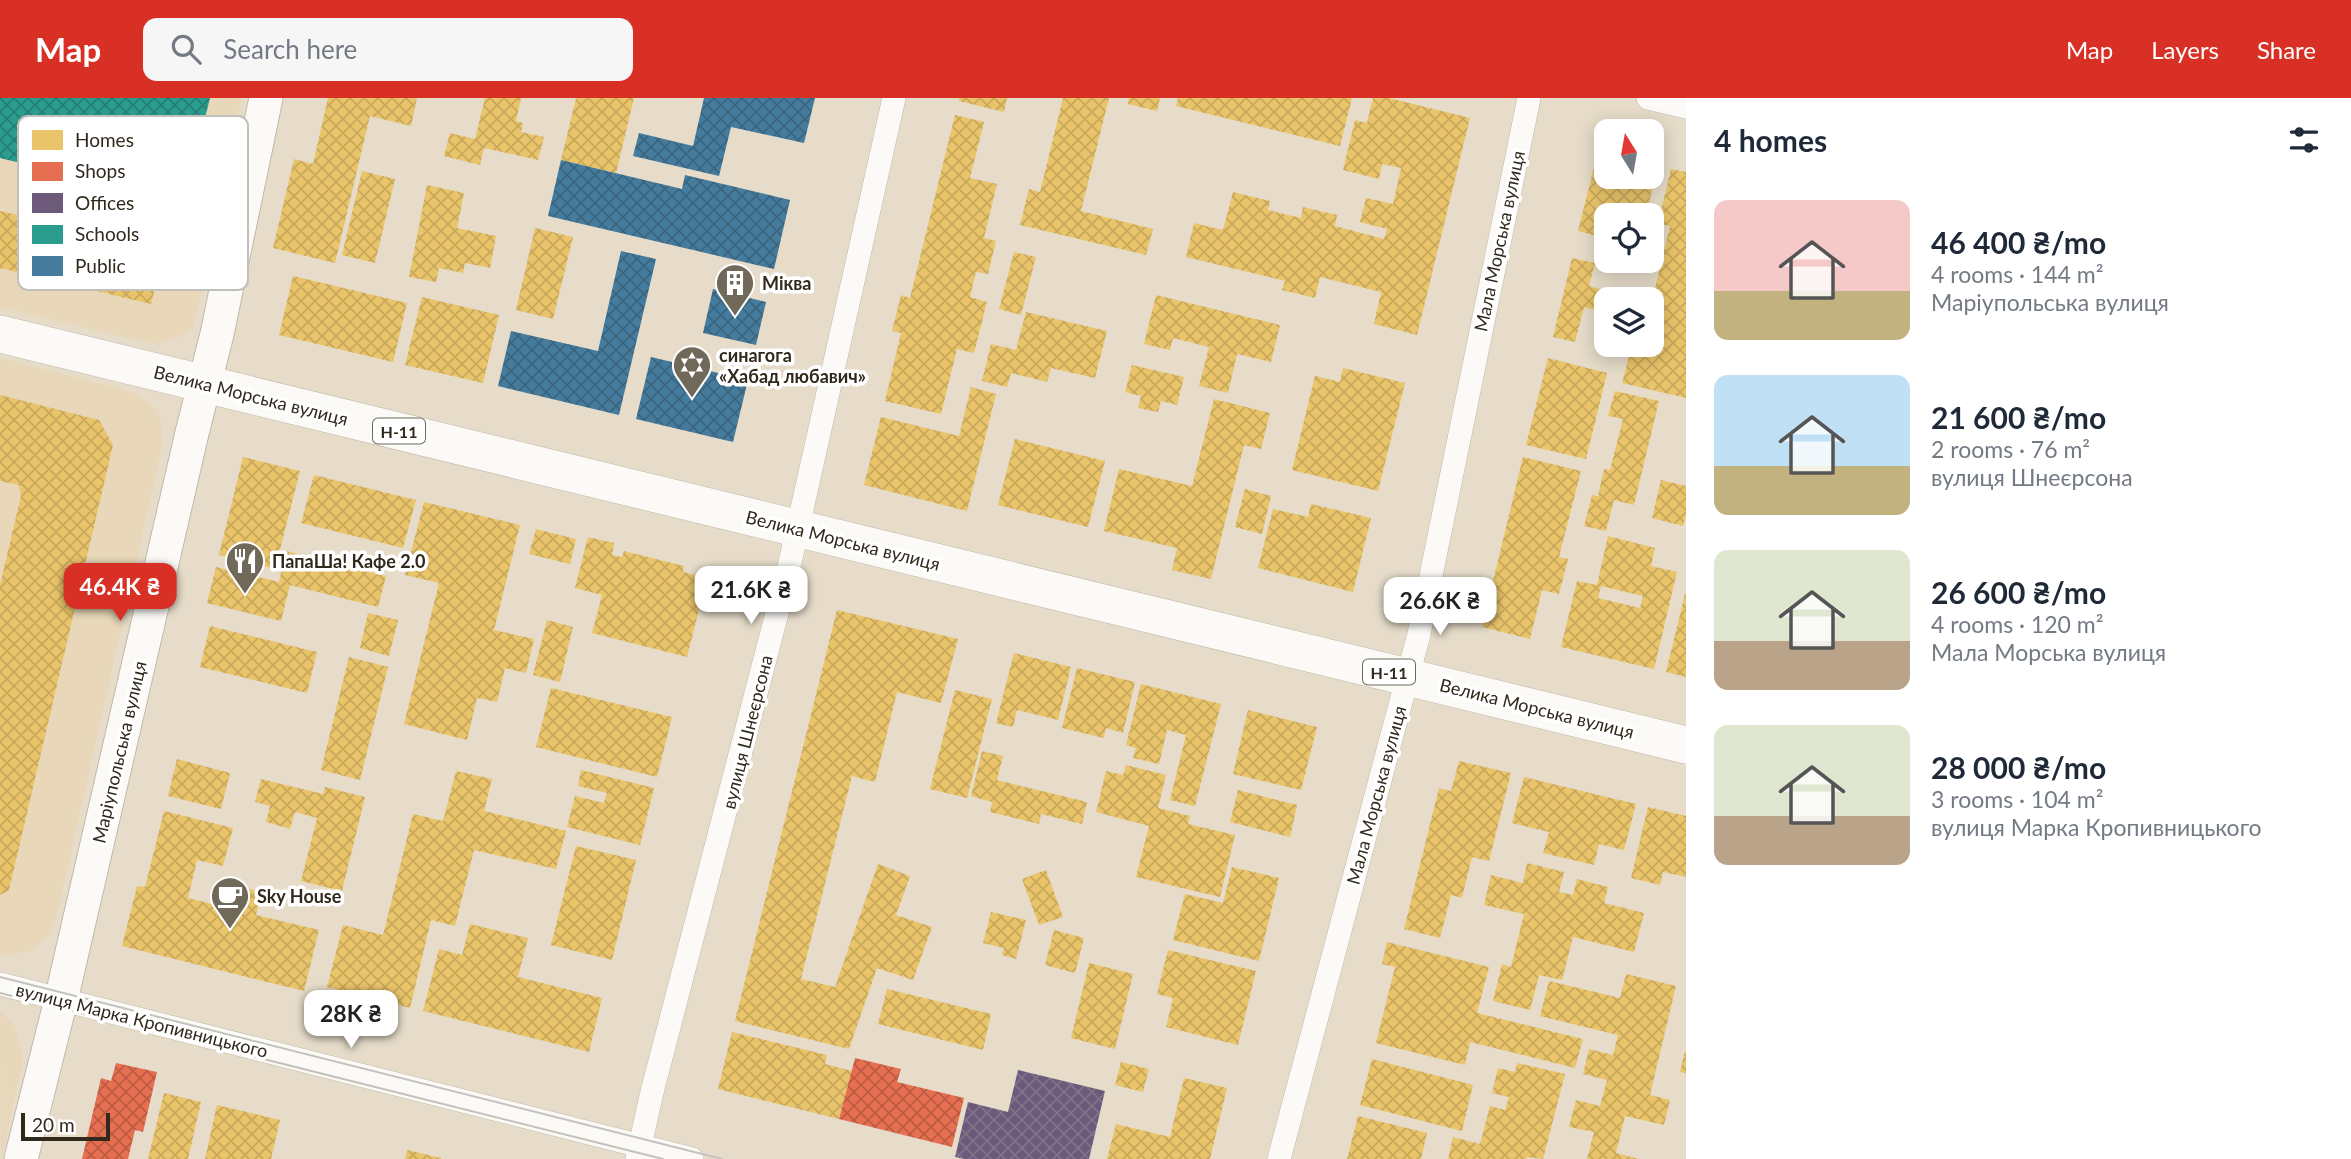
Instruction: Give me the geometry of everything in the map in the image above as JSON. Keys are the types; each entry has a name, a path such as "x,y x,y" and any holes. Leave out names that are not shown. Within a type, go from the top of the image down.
{"main road":[{"name":"Велика Морська вулиця","path":"0,334 1686,745"}],"street":[{"name":"Маріупольська вулиця","path":"248,185 266,98"},
{"name":"вулиця Шнеєрсона","path":"638,1153 746,738 797,528 894,98"},
{"name":"Мала Морська вулиця","path":"1279,1159 1419,634 1529,98"},
{"path":"1648,98 1686,107"},
{"name":"Маріупольська вулиця","path":"22,1159 226,290"},
{"name":"вулиця Марка Кропивницького","path":"0,984 638,1153 692,1159"}],"shaded area":[{"path":"0,98 242,98 238,116 18,116 18,290 201,290 193,328 178,337 157,344 0,307"},
{"path":"0,358 136,393 156,410 161,421 161,451 55,924 48,936 32,950 6,956 0,956"},
{"path":"0,1011 14,1025 22,1052 22,1065 1,1159"}],"building: Homes":[{"path":"328,98 417,98 411,126 370,116 335,263 273,248 294,159 313,164"},
{"path":"485,98 521,98 516,121 523,123 521,132 544,137 538,160 484,148 480,165 444,156 450,133 475,139"},
{"path":"576,98 634,98 616,173 561,160"},
{"path":"959,98 1007,98 1004,112 959,101"},
{"path":"1063,98 1109,98 1081,211 1153,229 1146,255 1020,225 1029,189 1040,192"},
{"path":"1129,98 1160,98 1157,111 1128,104"},
{"path":"1178,98 1352,98 1340,146 1176,106"},
{"path":"1373,98 1389,98 1470,118 1417,335 1374,324 1381,292 1320,277 1315,298 1282,290 1285,281 1186,257 1194,223 1223,230 1233,192 1270,201 1268,210 1301,218 1303,207 1337,215 1335,226 1384,239 1387,229 1360,222 1366,198 1393,204 1401,168 1382,164 1379,179 1343,170 1355,120 1367,123"},
{"path":"955,115 984,122 970,178 997,184 984,238 996,241 988,274 976,272 970,297 987,302 974,353 957,349 941,414 885,401 901,333 892,331 901,295 910,298"},
{"path":"1594,167 1594,189 1652,189 1649,203 1594,203 1594,235 1578,231"},
{"path":"1671,169 1686,172 1686,398 1622,383 1629,357 1664,357 1664,287 1655,287 1659,273 1664,273 1664,251 1670,226 1664,224 1663,203"},
{"path":"362,171 395,179 375,263 342,255"},
{"path":"427,185 464,193 457,228 496,236 490,268 465,263 463,273 439,268 436,282 409,277"},
{"path":"0,211 18,215 18,272 0,268"},
{"path":"535,228 573,237 553,319 516,310"},
{"path":"1014,252 1036,257 1021,315 999,309"},
{"path":"1572,258 1594,263 1589,286 1594,287 1594,310 1584,307 1575,342 1553,337"},
{"path":"293,276 407,303 393,362 279,335"},
{"path":"92,290 155,290 151,304"},
{"path":"1156,295 1280,325 1271,362 1237,354 1228,393 1199,386 1209,347 1173,338 1170,350 1144,344"},
{"path":"422,297 499,315 483,383 405,365"},
{"path":"1026,312 1107,331 1095,378 1051,368 1047,382 1011,373 1007,387 982,381 991,344 1016,350"},
{"path":"1548,358 1607,373 1586,459 1526,445"},
{"path":"1132,365 1184,377 1177,405 1161,401 1158,412 1138,408 1141,396 1125,392"},
{"path":"1343,368 1405,383 1378,491 1292,470 1315,376 1340,382"},
{"path":"971,387 996,394 967,511 864,485 881,417 959,436"},
{"path":"1615,391 1659,401 1634,505 1614,500 1606,531 1584,526 1592,495 1598,496 1604,469 1610,470 1623,419 1608,416"},
{"path":"0,395 99,420 113,445 9,890 0,895 0,585 21,496 19,485 0,481"},
{"path":"1214,399 1270,413 1261,449 1244,445 1211,579 1172,570 1177,548 1104,531 1119,469 1192,486"},
{"path":"1015,439 1105,461 1088,527 998,505"},
{"path":"243,457 300,471 275,569 219,555"},
{"path":"1523,457 1581,471 1559,557 1568,559 1559,594 1542,590 1530,639 1482,627"},
{"path":"314,475 416,500 403,548 301,523"},
{"path":"1661,480 1686,486 1686,515 1683,526 1652,518"},
{"path":"1245,489 1271,496 1262,534 1235,527"},
{"path":"424,502 520,525 494,630 534,639 526,673 505,668 497,702 477,698 467,740 404,724 439,583 405,575"},
{"path":"1311,504 1371,518 1353,592 1258,568 1273,509 1308,517"},
{"path":"536,529 576,539 570,564 529,554"},
{"path":"1608,536 1655,548 1651,566 1677,572 1654,669 1561,647 1577,581 1597,585","holes":["1601,586 1643,596 1640,608 1598,598"]},
{"path":"588,537 614,543 612,555 622,557 624,551 684,566 683,572 707,578 687,657 592,633 602,595 575,588"},
{"path":"286,551 386,576 378,607 290,585 281,621 207,603 216,567 279,582"},
{"path":"1686,594 1686,677 1666,672"},
{"path":"837,610 958,639 941,703 897,692 875,782 852,776 801,979 835,987 878,864 910,876 896,915 932,927 913,980 877,968 849,1049 735,1021"},
{"path":"368,613 398,620 389,656 360,648"},
{"path":"547,620 573,627 560,682 533,675"},
{"path":"210,626 317,652 307,693 200,667"},
{"path":"1014,653 1071,667 1058,720 1017,710 1013,727 996,723"},
{"path":"349,657 388,667 360,780 321,770"},
{"path":"1077,668 1135,682 1123,733 1106,728 1104,738 1062,728"},
{"path":"1141,684 1221,704 1195,806 1170,800 1186,735 1167,730 1159,764 1133,758 1136,748 1126,745"},
{"path":"551,688 672,717 657,777 536,747"},
{"path":"955,690 992,699 967,798 930,789"},
{"path":"1248,710 1317,727 1301,790 1233,774"},
{"path":"982,751 1003,756 997,780 1087,802 1082,824 1041,814 1039,824 990,812 992,802 971,796"},
{"path":"177,759 230,773 221,809 168,796"},
{"path":"1459,761 1511,773 1489,861 1472,857 1462,898 1451,895 1440,938 1404,929 1439,788 1451,791"},
{"path":"1126,765 1166,775 1158,808 1190,816 1188,824 1235,835 1220,897 1136,877 1149,826 1096,812 1106,771 1123,775"},
{"path":"581,770 654,788 640,845 567,827 575,796 604,803 607,793 578,786"},
{"path":"456,771 492,779 484,811 566,831 556,869 474,850 455,926 431,920 410,1008 327,987 343,925 383,935 413,814 443,821"},
{"path":"1524,777 1636,804 1624,850 1599,844 1594,865 1543,853 1549,832 1512,823"},
{"path":"261,779 323,794 325,787 365,797 342,891 301,881 317,818 295,812 290,829 266,822 270,806 255,802"},
{"path":"1238,790 1297,805 1290,837 1230,822"},
{"path":"1648,807 1686,816 1686,877 1663,872 1660,885 1631,878"},
{"path":"164,811 233,828 223,866 197,860 188,898 224,907 230,884 262,892 256,915 319,930 304,991 122,946 137,886 145,887"},
{"path":"576,846 636,860 612,960 551,945"},
{"path":"1527,863 1564,872 1559,892 1573,895 1577,879 1608,887 1604,903 1644,913 1634,952 1573,937 1562,980 1539,975 1530,1010 1493,1001 1502,964 1511,967 1524,914 1484,905 1491,875 1523,883"},
{"path":"1232,867 1279,878 1259,961 1173,940 1185,894 1223,903"},
{"path":"1046,870 1063,917 1039,925 1022,879"},
{"path":"991,912 1026,920 1016,959 1002,955 1004,948 983,943"},
{"path":"470,924 528,938 518,977 602,998 589,1052 423,1011 439,949 462,955"},
{"path":"1054,930 1084,938 1075,973 1045,965"},
{"path":"1387,942 1489,967 1477,1013 1583,1039 1575,1068 1470,1042 1465,1065 1376,1043 1395,967 1382,964"},
{"path":"1168,950 1256,971 1238,1045 1166,1027 1173,998 1157,994"},
{"path":"1089,963 1133,974 1115,1049 1071,1038"},
{"path":"1626,974 1676,986 1650,1095 1670,1100 1664,1125 1625,1116 1616,1153 1639,1159 1587,1159 1594,1132 1569,1127 1576,1100 1600,1106 1607,1080 1583,1074 1589,1049 1613,1055 1618,1035 1540,1016 1549,981 1620,998"},
{"path":"887,989 991,1014 983,1050 878,1024"},
{"path":"732,1032 827,1055 825,1064 852,1071 839,1119 718,1089"},
{"path":"1686,1052 1686,1073 1680,1072"},
{"path":"1372,1059 1473,1085 1462,1131 1360,1105"},
{"path":"1121,1062 1149,1069 1143,1092 1115,1085"},
{"path":"1517,1063 1565,1074 1543,1159 1448,1159 1453,1137 1480,1144 1490,1106 1505,1110 1509,1097 1492,1093 1498,1068 1515,1072"},
{"path":"1184,1078 1227,1088 1210,1159 1107,1159 1116,1124 1170,1137"},
{"path":"164,1093 201,1102 188,1159 148,1159"},
{"path":"217,1105 280,1120 271,1159 205,1159"},
{"path":"1358,1116 1427,1133 1421,1159 1347,1159"},
{"path":"407,1150 441,1158 441,1159 405,1159"}],"building: Shops":[{"path":"855,1058 901,1069 897,1082 964,1098 952,1147 839,1119"},
{"path":"116,1063 157,1072 143,1132 135,1130 128,1159 82,1159 101,1078 111,1081"}],"building: Offices":[{"path":"1018,1070 1105,1091 1089,1159 955,1157 968,1102 1008,1112"}],"building: Schools":[{"path":"0,98 210,98 206,116 18,116 18,162 0,158"}],"building: Public":[{"path":"704,98 815,98 804,143 731,127 719,176 633,156 639,133 693,146"},
{"path":"561,160 682,189 685,175 790,200 774,269 548,216"},
{"path":"621,251 656,259 619,415 498,386 511,331 598,351"},
{"name":"Міква","path":"713,289 766,302 756,345 703,333"},
{"name":"синагога «Хабад любавич»","path":"651,357 748,380 733,442 636,419"}],"tram line":[{"path":"0,977 722,1159"},
{"path":"0,993 663,1159"}],"place":[{"name":"Міква","path":"735,317"},
{"name":"синагога «Хабад любавич»","path":"692,399"},
{"name":"ПапаШа! Кафе 2.0","path":"245,595"},
{"name":"Sky House","path":"230,930"}]}
